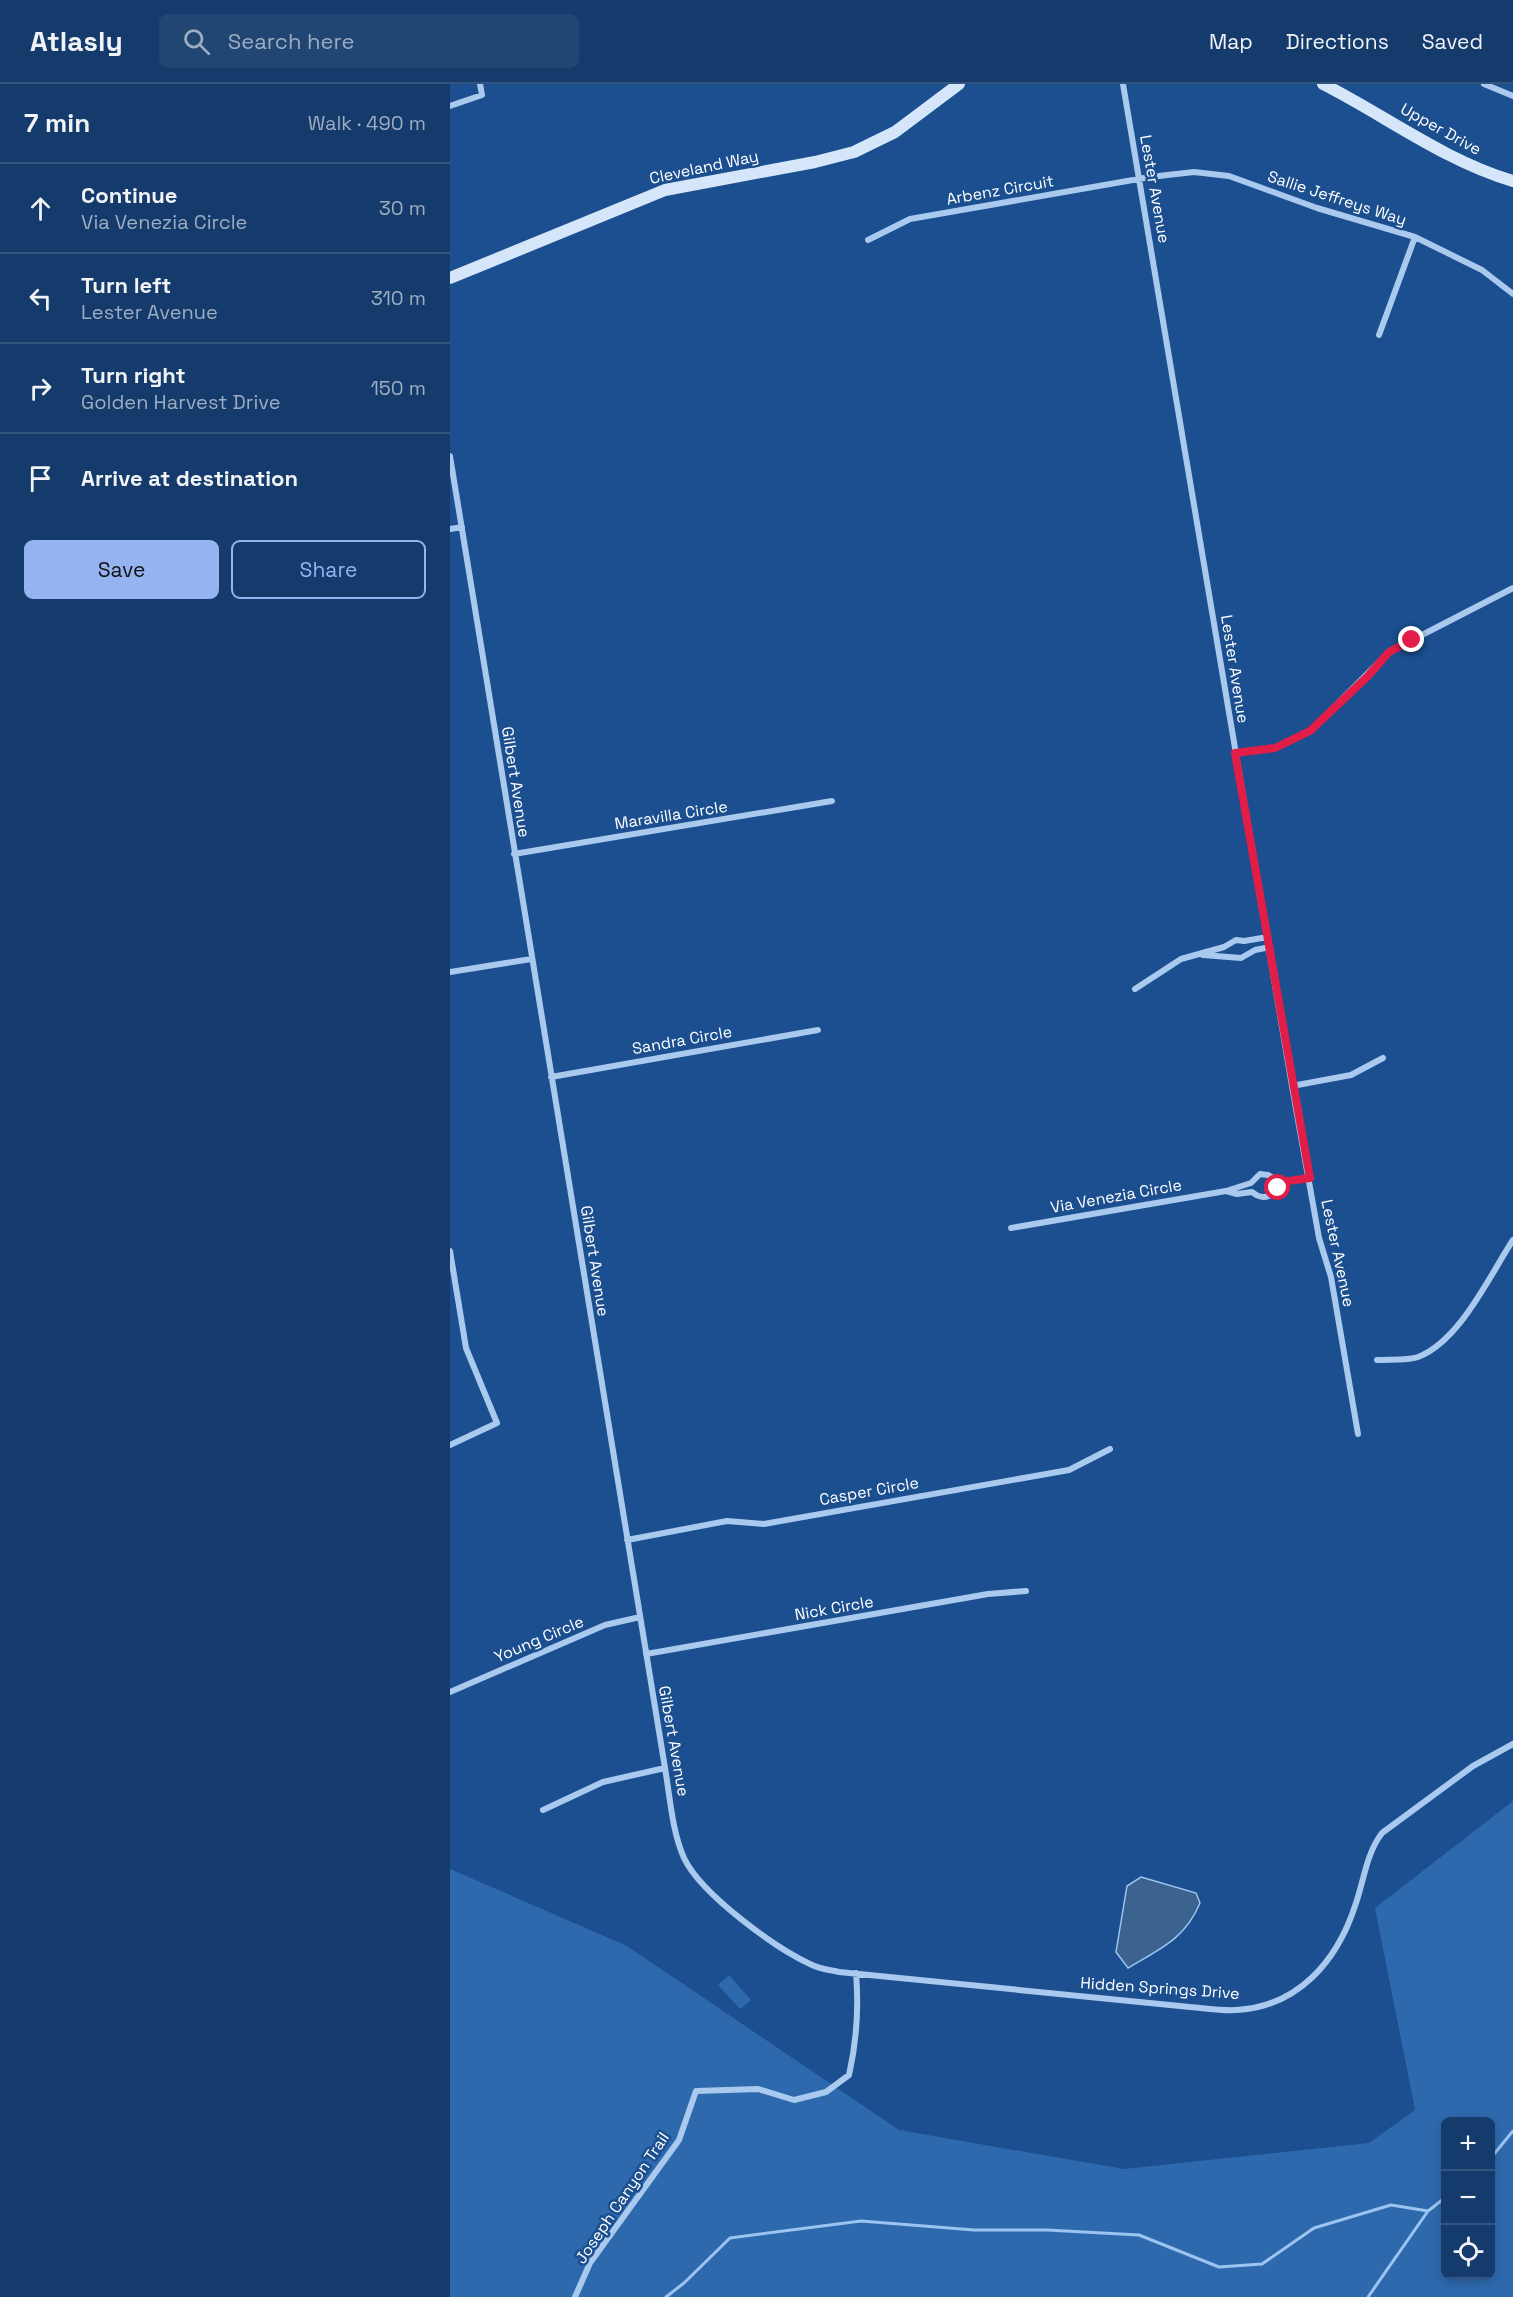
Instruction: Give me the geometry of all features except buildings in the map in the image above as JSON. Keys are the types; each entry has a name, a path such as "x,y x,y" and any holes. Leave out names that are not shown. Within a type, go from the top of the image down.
{"street":[{"path":"450,106 482,95 480,84"},
{"name":"Cleveland Way","path":"450,278 665,190 815,162 854,152 895,132 959,84"},
{"name":"Lester Avenue","path":"1124,84 1292,1086 1319,1238 1331,1277 1358,1434"},
{"name":"Upper Drive","path":"1323,84 1371,108 1440,150 1488,174 1513,181"},
{"path":"1484,84 1513,96"},
{"name":"Sallie Jeffreys Way","path":"1140,178 1179,172 1229,176 1317,208 1415,237 1482,270 1513,294"},
{"name":"Arbenz Circuit","path":"868,240 910,219 1140,178"},
{"path":"1379,335 1415,237"},
{"name":"Gilbert Avenue","path":"450,456 676,1833 684,1857 697,1879 769,1941 815,1967 856,1973"},
{"path":"450,529 462,527"},
{"path":"1235,753 1275,748 1310,731 1355,689 1389,652 1513,588"},
{"name":"Maravilla Circle","path":"514,854 832,801"},
{"path":"1135,990 1181,959 1224,947 1236,939 1244,941 1268,937"},
{"path":"1203,954 1241,958 1255,950 1270,947"},
{"path":"450,972 531,959"},
{"name":"Sandra Circle","path":"551,1077 818,1030"},
{"path":"1292,1086 1351,1075 1383,1058"},
{"name":"Via Venezia Circle","path":"1011,1228 1226,1191 1251,1183 1260,1174 1268,1175 1281,1182 1310,1178"},
{"name":"Via Venezia Circle","path":"1226,1191 1237,1194 1252,1192 1258,1197 1266,1198 1273,1194 1281,1182"},
{"path":"1377,1360 1418,1357 1443,1341 1461,1322 1513,1240"},
{"path":"450,1251 466,1348 497,1423 450,1445"},
{"name":"Casper Circle","path":"627,1540 728,1521 764,1524 1069,1470 1110,1449"},
{"name":"Nick Circle","path":"646,1654 976,1596 1026,1591"},
{"name":"Young Circle","path":"450,1692 604,1625 640,1617"},
{"name":"Hidden Springs Drive","path":"856,1973 1190,2007 1235,2010 1269,2003 1300,1988 1320,1971 1337,1950 1356,1904 1373,1845 1382,1833 1473,1766 1513,1744"},
{"path":"543,1810 603,1782 665,1768"},
{"name":"Joseph Canyon Trail","path":"575,2297 590,2263 679,2140 696,2091 758,2089 794,2100 825,2092 849,2075 858,2020 856,1973"}],"shaded area":[{"path":"1513,1801 1513,2297 450,2297 450,1869 627,1946 899,2130 1124,2169 1369,2143 1415,2110 1375,1908"},
{"path":"1141,1877 1196,1893 1200,1903 1187,1926 1179,1934 1161,1949 1128,1968 1116,1952 1127,1886"},
{"path":"729,1975 751,2000 740,2009 718,1985"}],"waterway":[{"path":"1495,2153 1513,2131"},
{"path":"1368,2297 1428,2211 1441,2201"},
{"path":"666,2297 684,2283 730,2238 861,2221 974,2230 1047,2230 1139,2235 1219,2267 1262,2264 1314,2228 1391,2205 1428,2211"}],"route":[{"path":"1278,1188 1281,1182 1310,1178 1235,753 1275,748 1310,731 1342,702 1389,652 1412,640"}]}
